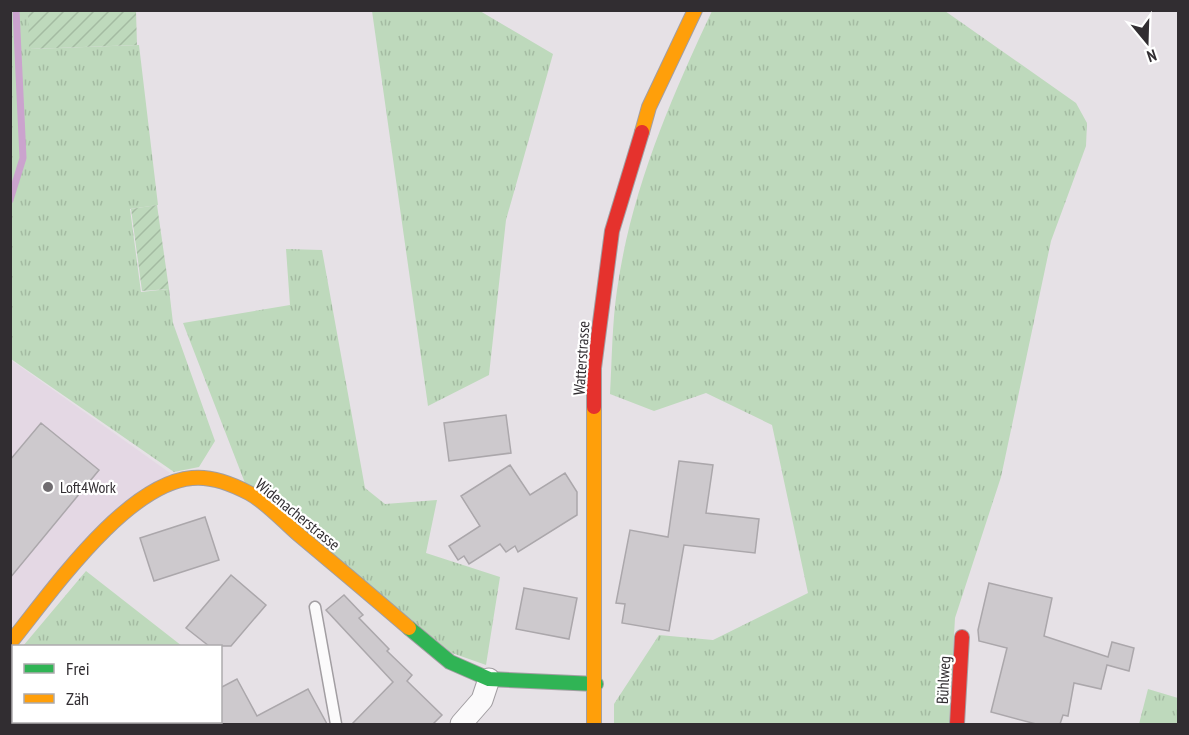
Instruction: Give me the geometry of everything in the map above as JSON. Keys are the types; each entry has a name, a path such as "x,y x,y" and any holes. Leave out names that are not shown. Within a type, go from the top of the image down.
{"street":[{"name":"Watterstrasse","path":"594,724 596,684 594,368 612,231 650,107 695,10"},
{"name":"Widenacherstrasse","path":"10,643 114,519 154,491 186,478 222,481 251,494 450,662 489,679 596,684"},
{"name":"Bühlweg","path":"957,724 962,637"},
{"path":"461,724 482,700 489,679"}],"lane":[{"path":"315,607 336,724"}],"shaded area":[{"path":"11,360 170,473 11,627"}],"green space":[{"path":"11,11 28,11 31,49 139,45 158,205 130,209 141,292 169,289 173,323 215,441 199,467 174,472 11,359"},
{"path":"28,11 136,11 137,45 29,49"},
{"path":"372,11 480,11 553,54 506,220 489,375 428,406"},
{"path":"712,11 945,11 1076,103 1087,123 1086,146 1051,241 1001,477 955,618 949,724 614,724 614,704 659,635 713,640 808,593 772,425 706,393 654,411 610,394 615,303 623,253 632,217 667,112"},
{"path":"157,205 169,289 142,291 131,209"},
{"path":"286,249 322,250 365,488 385,504 437,500 426,553 500,577 486,665 452,653 245,483 183,323 290,305"},
{"path":"86,571 181,645 24,645"},
{"path":"12,658 12,720 10,719 10,661"},
{"path":"1148,689 1178,698 1178,724 1139,724"},
{"path":"16,723 172,723 171,724"}],"building":[{"path":"506,415 511,453 449,461 444,423"},
{"name":"Loft4Work","path":"41,423 99,470 10,578 10,460"},
{"path":"679,461 713,465 706,513 759,519 755,553 684,545 669,631 622,623 625,604 616,603 630,530 668,537"},
{"path":"510,465 530,495 565,473 577,492 577,515 518,552 515,546 506,552 500,544 469,564 464,556 458,560 449,546 480,526 461,496"},
{"path":"205,517 219,560 154,581 140,538"},
{"path":"231,575 266,605 231,646 208,645 186,628"},
{"path":"989,583 1052,598 1044,636 1108,657 1112,642 1134,648 1129,671 1107,665 1101,689 1074,683 1068,716 1063,715 1060,724 1036,724 991,712 1007,648 979,641 978,630"},
{"path":"524,588 577,598 569,639 516,629"},
{"path":"344,595 363,615 359,618 389,649 387,651 412,675 407,681 442,715 433,724 352,724 393,682 326,610"},
{"path":"237,679 257,716 308,689 327,724 220,724 222,723 222,687"}],"waterway":[{"path":"10,200 23,158 16,10"}],"traffic: fast":[{"path":"409,628 450,662 489,679 596,684"}],"traffic: slow":[{"path":"642,132 649,107 695,10"},
{"path":"594,407 594,724"},
{"path":"10,643 67,571 116,520 141,499 167,485 192,478 214,479 255,497 409,628"}],"traffic: jam":[{"path":"594,407 594,368 612,231 642,132"},
{"path":"957,724 962,637"}],"place":[{"name":"Loft4Work","path":"48,487"}]}
